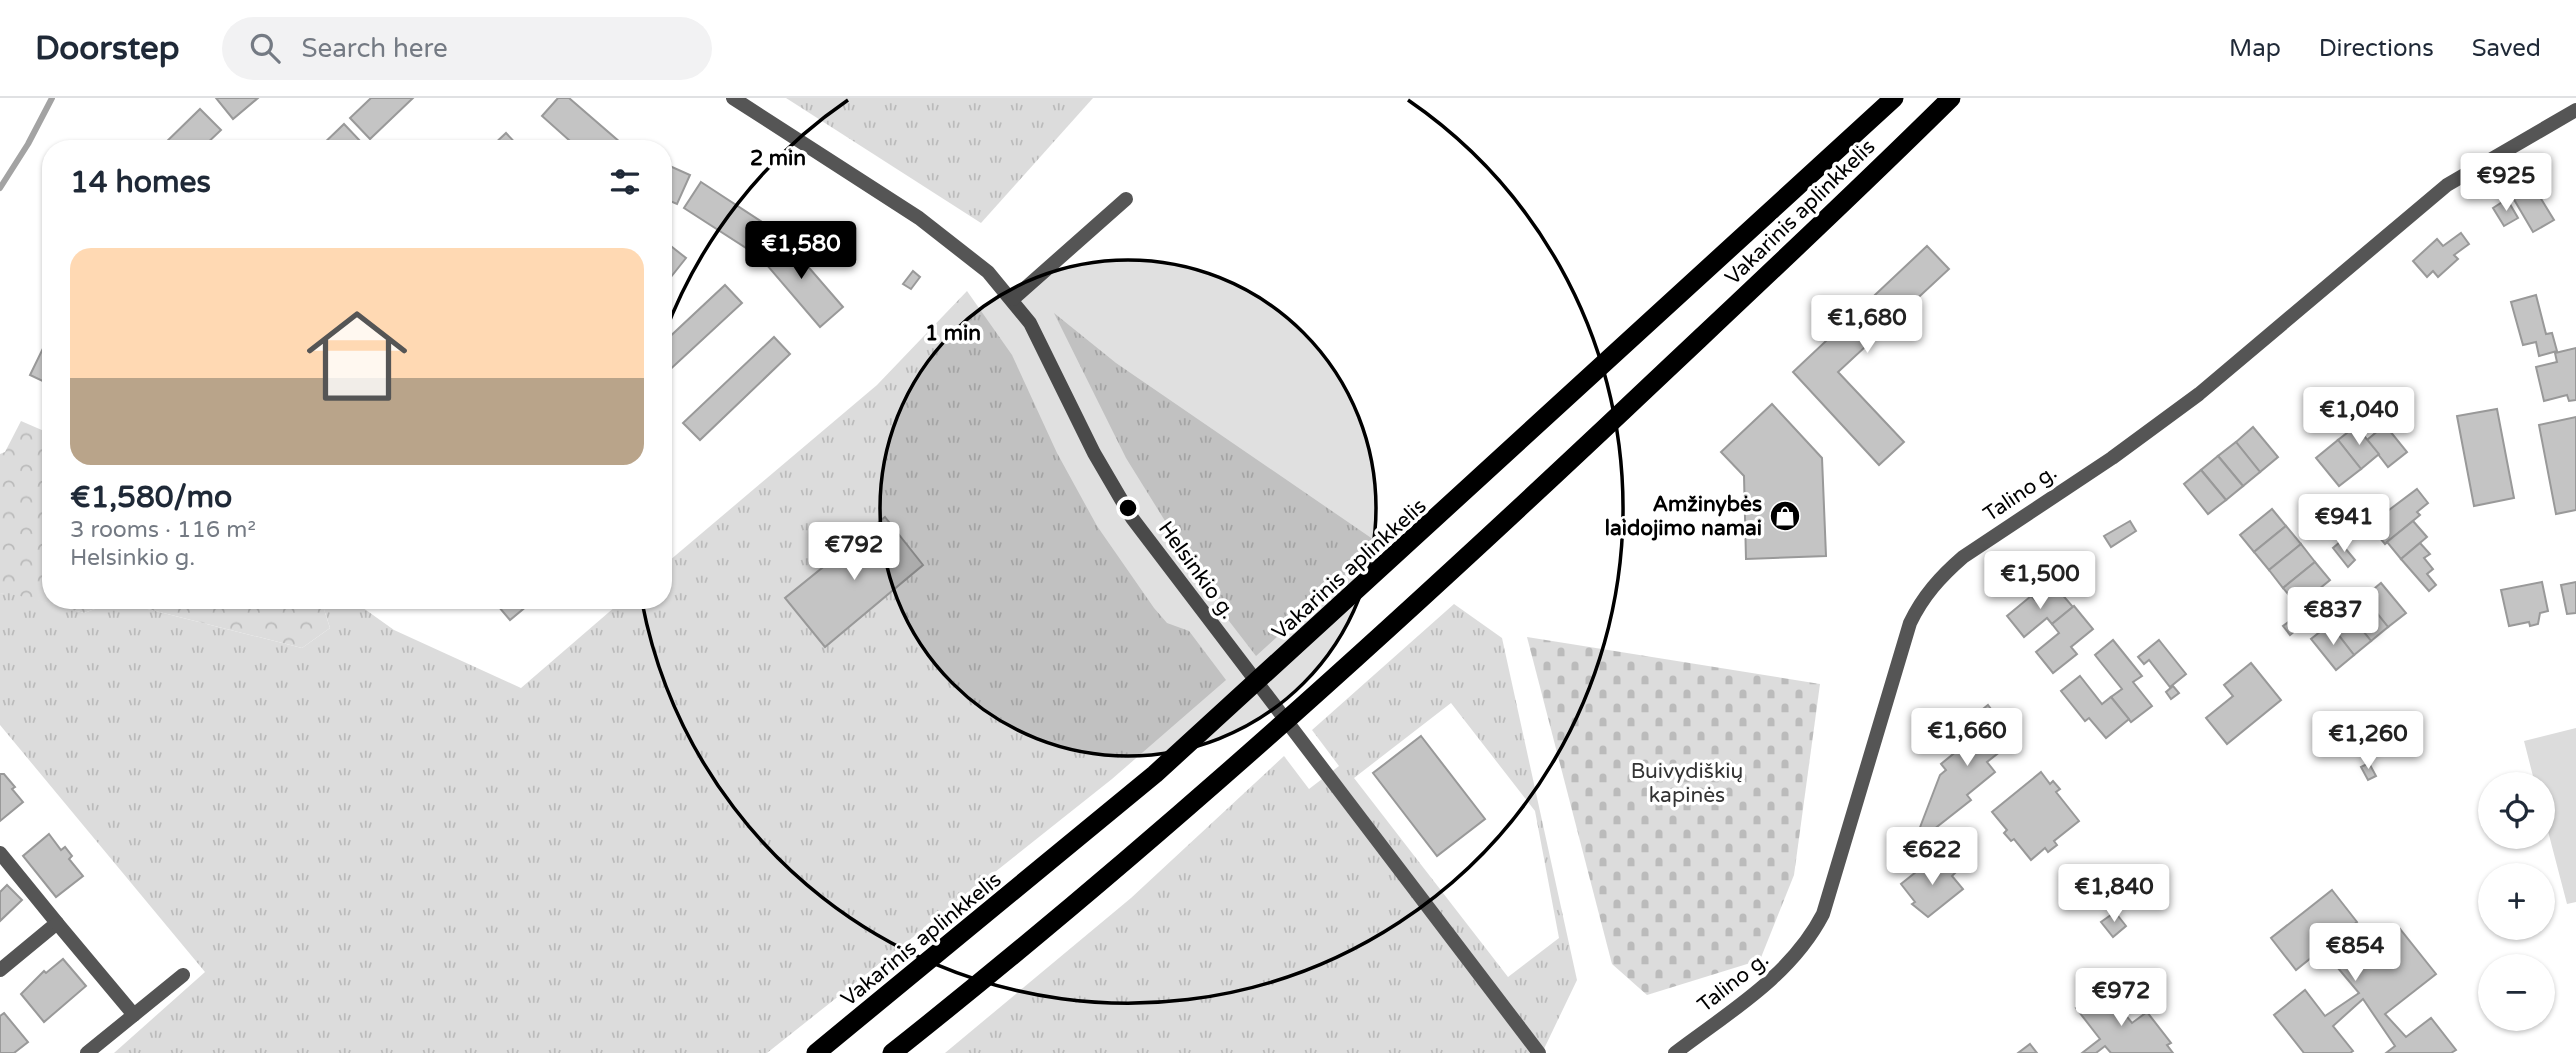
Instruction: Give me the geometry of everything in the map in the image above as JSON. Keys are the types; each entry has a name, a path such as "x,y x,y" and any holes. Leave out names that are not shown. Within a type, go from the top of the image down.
{"highway":[{"name":"Vakarinis aplinkkelis","path":"816,1053 1155,774 1894,98"},
{"name":"Vakarinis aplinkkelis","path":"892,1053 1126,861 1334,680 1530,499 1951,98"}],"street":[{"name":"Helsinkio g.","path":"733,98 951,240 988,272 1013,299 1045,349 1094,453 1132,518 1539,1053"},
{"name":"Talino g.","path":"1675,1053 1778,975 1811,937 1823,914 1910,623 1920,604 1942,575 1963,557 2112,458 2199,394 2447,185 2576,110"},
{"path":"1013,299 1126,200"},
{"path":"0,853 134,1015"},
{"path":"0,970 57,923"},
{"path":"87,1053 183,975"}],"green space":[{"path":"786,98 1093,98 981,223"},
{"path":"967,291 1012,355 1057,453 1097,526 1154,608 1167,623 1189,631 1226,680 1112,779 767,1053 114,1053 205,972 0,725 0,594 9,592 42,601 42,609 70,609 84,613 95,609 148,609 302,648 330,628 324,609 365,609 394,630 521,688 613,609 672,609 672,558 877,385"},
{"path":"1054,313 1116,363 1380,544 1256,656 1219,608 1126,458"},
{"path":"21,421 42,430 42,602 9,593 0,594 0,454 5,452"},
{"path":"1454,604 1502,638 1577,980 1542,1053 945,1053 1131,898 1284,756 1309,789 1339,766 1312,730","holes":["1451,703 1535,811 1559,938 1508,977 1354,778"]},
{"path":"69,609 95,609 84,613"},
{"path":"148,609 324,609 330,628 302,648"},
{"name":"Buivydiškių kapinės","path":"1527,637 1820,684 1794,875 1760,960 1647,995 1612,964"},
{"path":"2576,728 2576,902 2567,904 2553,849 2555,849 2555,772 2532,772 2524,741"}],"building":[{"path":"216,98 258,98 233,119"},
{"path":"371,98 413,98 370,139 350,118"},
{"path":"558,98 569,98 618,140 569,140 542,116"},
{"path":"200,109 221,130 210,140 168,140"},
{"path":"344,124 359,140 327,140"},
{"path":"506,133 513,140 499,140"},
{"path":"672,167 690,175 677,204 672,202"},
{"path":"701,182 779,233 760,257 684,208"},
{"path":"2532,184 2554,220 2533,232 2512,196"},
{"path":"2507,199 2518,218 2504,226 2493,208"},
{"path":"779,233 843,307 820,327 760,257"},
{"path":"2461,233 2469,244 2454,255 2458,259 2438,277 2433,271 2427,277 2413,261 2437,239 2443,246"},
{"path":"1927,246 1949,269 1838,372 1904,442 1879,465 1793,372"},
{"path":"672,247 686,258 672,276"},
{"path":"913,271 920,277 911,289 903,284"},
{"path":"725,285 742,303 672,368 672,335"},
{"path":"2536,295 2546,334 2552,333 2557,351 2539,356 2536,342 2523,345 2511,302"},
{"path":"774,337 790,354 700,440 683,423"},
{"path":"2576,348 2576,400 2569,401 2567,395 2544,401 2536,367 2557,362 2555,353"},
{"path":"42,350 42,381 30,375"},
{"name":"Amžinybės laidojimo namai","path":"1772,404 1822,458 1826,556 1746,559 1744,476 1721,452"},
{"path":"2497,409 2514,498 2474,506 2457,416"},
{"path":"2576,417 2576,510 2556,514 2539,425"},
{"path":"2385,425 2407,452 2388,467 2367,440"},
{"path":"2356,426 2379,454 2361,469 2338,440"},
{"path":"2253,427 2278,457 2260,472 2236,442"},
{"path":"2338,440 2361,469 2339,486 2316,458"},
{"path":"2236,442 2260,472 2243,486 2218,456"},
{"path":"2218,456 2243,486 2226,500 2201,470"},
{"path":"2201,470 2226,500 2208,514 2184,484"},
{"path":"2417,489 2428,503 2417,512 2420,515 2385,544 2369,525"},
{"path":"2272,509 2286,526 2254,552 2240,535"},
{"path":"885,517 923,565 825,647 785,598"},
{"path":"2130,521 2136,531 2111,547 2104,536"},
{"path":"2413,521 2427,537 2401,559 2387,542"},
{"path":"2286,526 2301,544 2269,570 2254,552"},
{"path":"2340,542 2355,560 2348,567 2333,548"},
{"path":"2420,543 2430,554 2424,558 2433,569 2427,574 2436,585 2429,591 2401,559"},
{"path":"2301,544 2315,562 2283,588 2269,570"},
{"path":"2315,562 2330,580 2298,606 2283,588"},
{"path":"2542,582 2548,611 2540,613 2538,624 2530,626 2529,622 2509,626 2501,590"},
{"path":"2576,582 2576,613 2567,614 2561,585"},
{"path":"2381,583 2406,613 2388,627 2364,597"},
{"path":"2054,585 2073,607 2052,624 2047,618 2024,637 2007,616 2031,596 2035,600"},
{"path":"2364,597 2388,627 2371,641 2347,611"},
{"path":"2074,606 2093,629 2071,647 2077,654 2053,673 2036,652 2059,633 2052,624"},
{"path":"501,609 523,609 510,620"},
{"path":"2347,611 2371,641 2354,655 2330,624"},
{"path":"2295,617 2302,625 2290,635 2283,626"},
{"path":"2330,624 2354,655 2336,670 2311,639"},
{"path":"2113,640 2142,676 2133,682 2152,706 2131,722 2111,697 2122,689 2095,655"},
{"path":"2159,640 2186,674 2170,687 2149,660 2144,664 2138,657"},
{"path":"2251,663 2281,700 2227,744 2206,718 2233,696 2224,685"},
{"path":"2080,676 2102,704 2111,697 2129,719 2106,738 2089,718 2085,721 2061,691"},
{"path":"2173,686 2179,693 2171,699 2166,692"},
{"path":"1988,705 2015,740 1987,762 1995,772 1967,795 1971,800 1924,837 1919,830 1940,775 1946,770 1941,764 1969,741 1959,728"},
{"path":"1421,736 1485,819 1437,856 1373,773"},
{"path":"2369,763 2376,776 2368,780 2361,767"},
{"path":"2041,772 2050,784 2053,781 2060,789 2056,792 2079,821 2054,841 2057,845 2048,852 2045,848 2031,860 2014,839 2011,841 2004,833 2007,830 1992,812"},
{"path":"0,774 4,774 15,787 12,789 23,802 0,821"},
{"path":"49,834 61,850 65,847 72,856 69,859 83,876 56,897 23,856"},
{"path":"1936,856 1955,873 1952,876 1963,889 1928,917 1912,904 1915,902 1901,884"},
{"path":"7,885 22,900 0,921 0,892"},
{"path":"2332,890 2357,922 2331,942 2349,969 2400,929 2436,974 2385,1014 2406,1037 2431,1018 2456,1050 2451,1053 2386,1053 2395,1046 2363,999 2333,1026 2353,1051 2350,1053 2304,1053 2274,1015 2305,990 2325,1016 2359,993 2322,949 2296,970 2271,938"},
{"path":"2115,912 2126,926 2113,937 2101,922"},
{"path":"63,959 86,986 44,1022 21,994 44,971 46,973"},
{"path":"2103,987 2132,1023 2147,1012 2171,1043 2167,1045 2173,1053 2111,1053 2105,1046 2096,1053 2082,1053 2100,1039 2076,1008"},
{"path":"4,1013 28,1042 14,1053 0,1053 0,1016"},
{"path":"2030,1044 2037,1053 2018,1053"}],"waterway":[{"path":"0,188 28,144 52,98"}],"place":[{"name":"Amžinybės laidojimo namai","path":"1785,516"}]}
